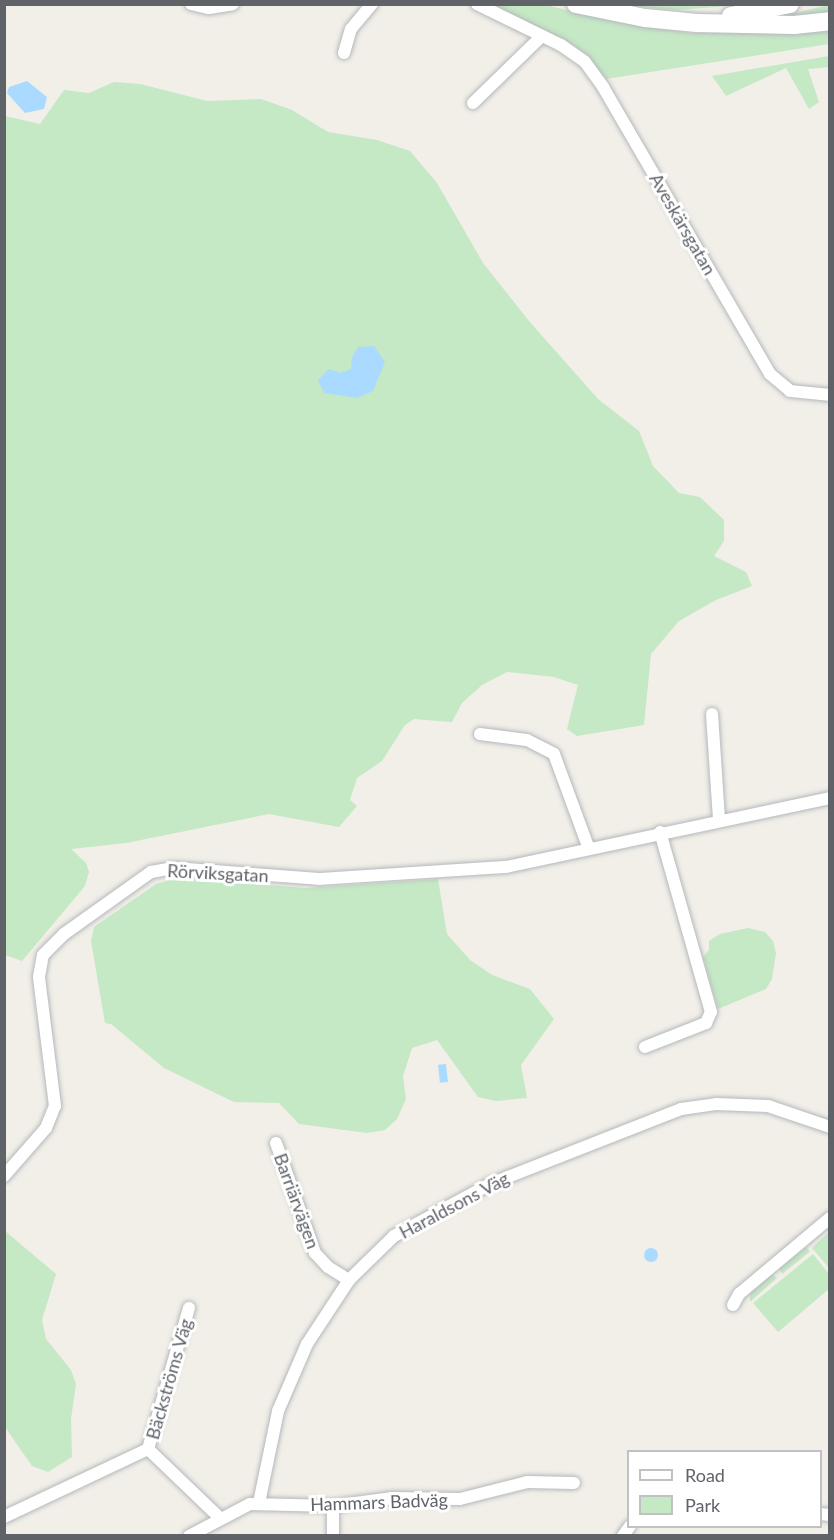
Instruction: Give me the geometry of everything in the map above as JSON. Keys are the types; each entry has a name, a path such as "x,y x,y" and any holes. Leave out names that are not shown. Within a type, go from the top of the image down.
{"street":[{"path":"191,4 209,8 233,4"},
{"path":"344,52 351,29 372,4"},
{"name":"Aveskärsgatan","path":"477,4 573,52 599,81 770,374 790,391 830,395"},
{"path":"576,4 645,18 697,22 794,25 830,21"},
{"path":"697,22 790,4"},
{"path":"473,103 542,36"},
{"path":"712,714 719,819"},
{"path":"480,734 527,740 554,754 589,849"},
{"name":"Rörviksgatan","path":"4,1176 46,1128 55,1106 39,987 43,955 64,934 151,872 174,868 319,879 457,872 506,867 719,819 830,798"},
{"path":"645,1047 706,1023 711,1012 660,832"},
{"name":"Haraldsons Väg","path":"259,1503 284,1392 307,1344 349,1280 383,1245 427,1217 501,1179 663,1114 697,1106 743,1103 807,1117 830,1127"},
{"name":"Barriärvägen","path":"276,1143 315,1253 328,1267 349,1280"},
{"path":"733,1305 739,1294 830,1218"},
{"name":"Bäckströms Väg","path":"4,1517 148,1449 189,1308"},
{"name":"Bäckströms Väg","path":"148,1449 220,1518"},
{"name":"Hammars Badväg","path":"189,1536 220,1518 259,1503 333,1506 392,1498 460,1499 534,1482 574,1483"},
{"path":"333,1506 333,1536"}],"green space":[{"path":"485,5 545,5 633,25 692,33 796,33 829,29 829,44 606,79 585,54 560,38"},
{"path":"620,5 745,5 674,10"},
{"path":"829,5 829,12 777,17"},
{"path":"829,56 829,67 808,69 819,102 809,109 786,68 726,96 712,76"},
{"path":"114,82 140,84 207,101 261,99 292,110 328,132 377,140 410,151 437,183 483,263 529,321 598,399 639,431 653,466 679,493 700,497 724,520 724,541 714,556 746,572 752,586 716,600 679,621 651,654 644,725 577,736 567,729 578,685 554,677 507,672 482,685 462,703 452,722 414,719 405,725 382,761 357,778 350,800 357,806 339,827 269,814 126,843 71,849 86,863 89,872 85,886 22,961 5,955 5,116 40,124 64,90 89,93"},
{"path":"179,878 305,888 438,879 447,934 470,960 492,975 530,989 554,1019 521,1065 527,1098 496,1101 478,1097 437,1040 412,1048 403,1076 406,1099 397,1119 385,1130 367,1133 299,1124 279,1103 234,1102 164,1068 111,1024 105,1023 91,941 94,927 156,884"},
{"path":"748,928 765,932 773,941 776,953 772,979 766,989 718,1009 703,957 709,950 709,941 720,934"},
{"path":"4,1230 56,1274 42,1320 46,1339 71,1370 76,1384 71,1419 72,1457 48,1472 32,1466 5,1427"},
{"path":"829,1232 829,1268 812,1248"},
{"path":"806,1247 810,1252 783,1274 779,1269"},
{"path":"813,1254 829,1274 829,1289 778,1332 753,1303"},
{"path":"772,1274 777,1278 750,1302 750,1293"}],"water":[{"path":"27,81 47,97 44,109 25,113 7,93 9,87"},
{"path":"374,346 385,362 373,391 357,398 324,393 318,380 329,369 340,373 351,369 352,357 358,347"},
{"path":"446,1064 448,1082 440,1083 438,1065"},
{"path":"651,1248 656,1250 658,1255 656,1260 651,1262 646,1260 644,1255 646,1250"}]}
